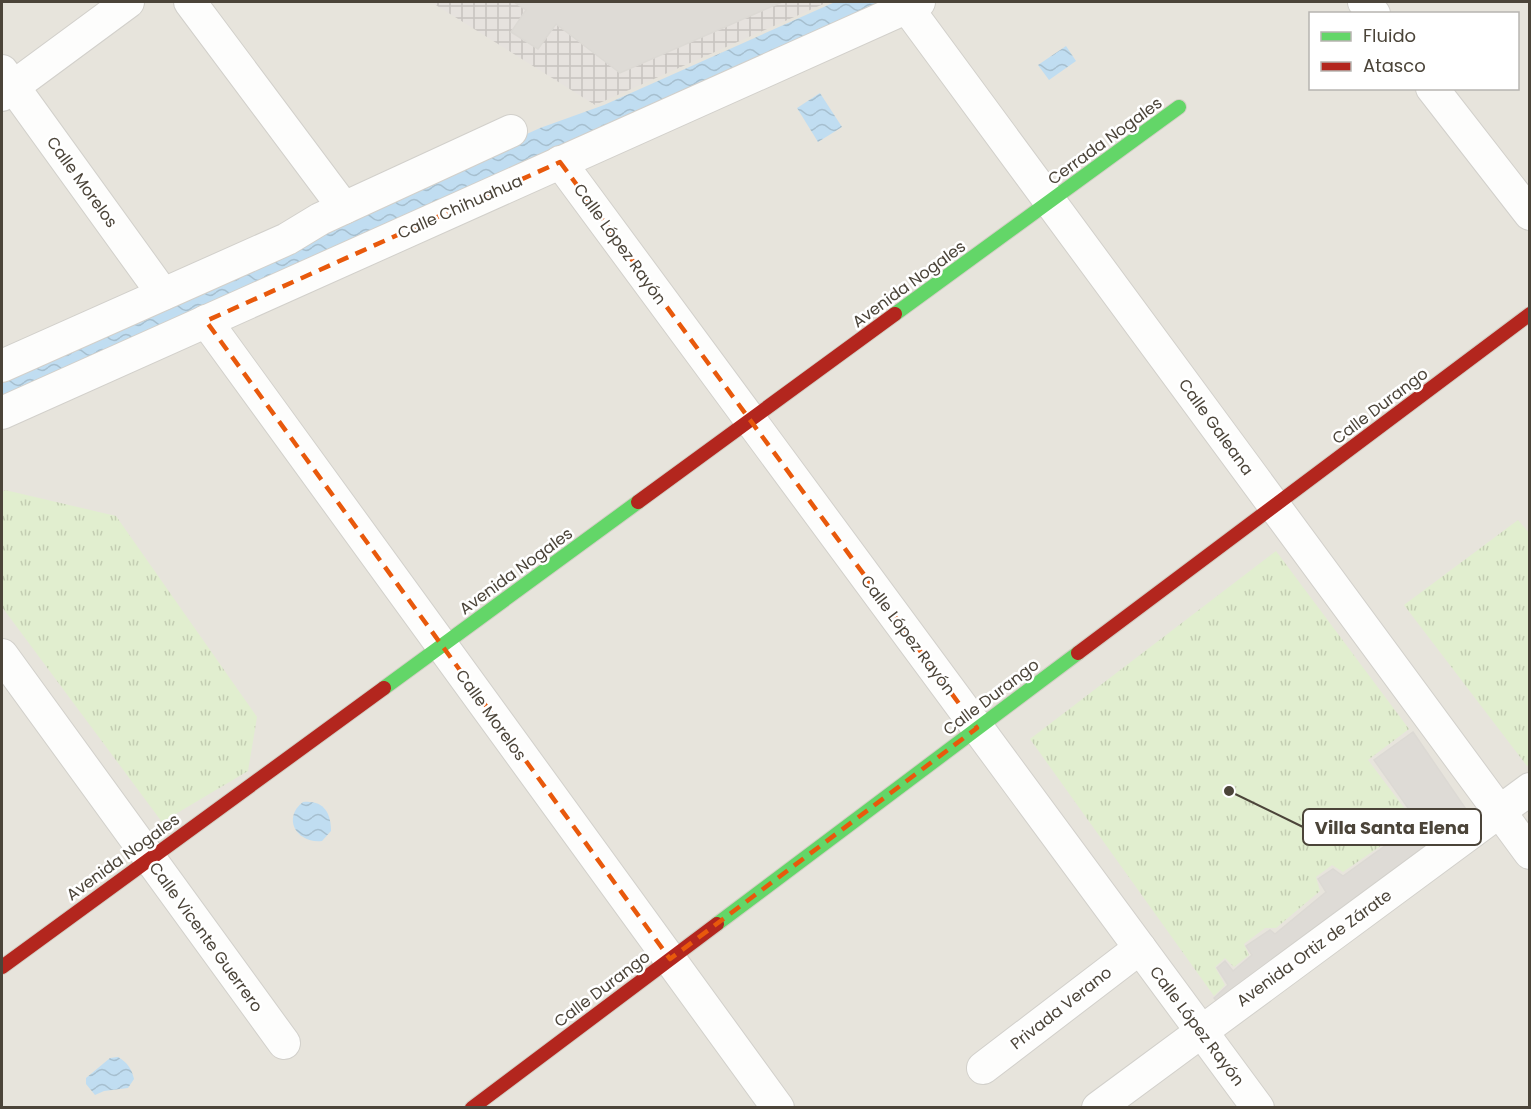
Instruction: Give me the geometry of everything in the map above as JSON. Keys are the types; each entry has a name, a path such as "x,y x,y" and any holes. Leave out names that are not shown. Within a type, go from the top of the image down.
{"street":[{"path":"5,84 128,2"},
{"path":"190,2 344,208"},
{"name":"Calle Chihuahua","path":"2,413 909,3"},
{"name":"Calle Galeana","path":"909,3 1050,201 1530,853"},
{"name":"Calle Morelos","path":"5,84 163,294"},
{"path":"1434,90 1530,214"},
{"name":"Cerrada Nogales","path":"1050,201 1179,107"},
{"path":"2,366 287,239 320,219 511,131"},
{"name":"Calle López Rayón","path":"560,162 749,421 1258,1107"},
{"name":"Avenida Nogales","path":"2,967 1050,201"},
{"name":"Calle Durango","path":"472,1107 1530,314"},
{"name":"Calle Morelos","path":"206,321 778,1107"},
{"name":"Calle Vicente Guerrero","path":"2,655 284,1043"},
{"name":"Avenida Ortiz de Zárate","path":"1098,1107 1530,789"},
{"name":"Privada Verano","path":"983,1068 1140,948"}],"highlighted area":[{"path":"560,162 977,728 670,959 206,321"}],"shaded area":[{"path":"2,2 1529,2 1529,1107 2,1107"},
{"path":"431,2 828,2 595,105"}],"green space":[{"path":"5,490 116,516 257,717 248,771 162,822 2,607 2,492"},
{"path":"1518,520 1530,534 1530,764 1527,766 1404,605"},
{"path":"1276,551 1409,729 1368,760 1415,822 1343,872 1332,865 1316,877 1320,891 1276,928 1265,928 1244,944 1249,955 1234,967 1225,958 1215,967 1225,985 1214,996 1030,739"}],"water":[{"path":"835,2 896,2 2,404 2,371 540,128 604,105"},
{"path":"1066,46 1076,61 1049,80 1038,65"},
{"path":"820,93 842,127 818,142 797,108"},
{"path":"303,802 321,805 327,813 331,831 322,841 306,839 295,829 293,816"},
{"path":"118,1057 129,1066 134,1079 128,1088 104,1091 95,1095 86,1084 86,1078 110,1058"}],"building":[{"path":"514,2 782,2 620,73 556,24 538,49 511,32 526,10"},
{"path":"1413,732 1470,815 1220,1005 1214,998 1228,985 1217,968 1225,961 1233,971 1252,955 1246,946 1270,930 1275,934 1326,892 1318,879 1333,869 1343,876 1418,822 1374,760"}],"traffic: fast":[{"path":"895,314 1179,107"},
{"path":"384,688 638,502"},
{"path":"717,924 1078,653"}],"traffic: jam":[{"path":"638,502 895,314"},
{"path":"1078,653 1530,314"},
{"path":"2,967 384,688"},
{"path":"472,1108 717,924"}],"place":[{"name":"Villa Santa Elena","path":"1229,791"}]}
